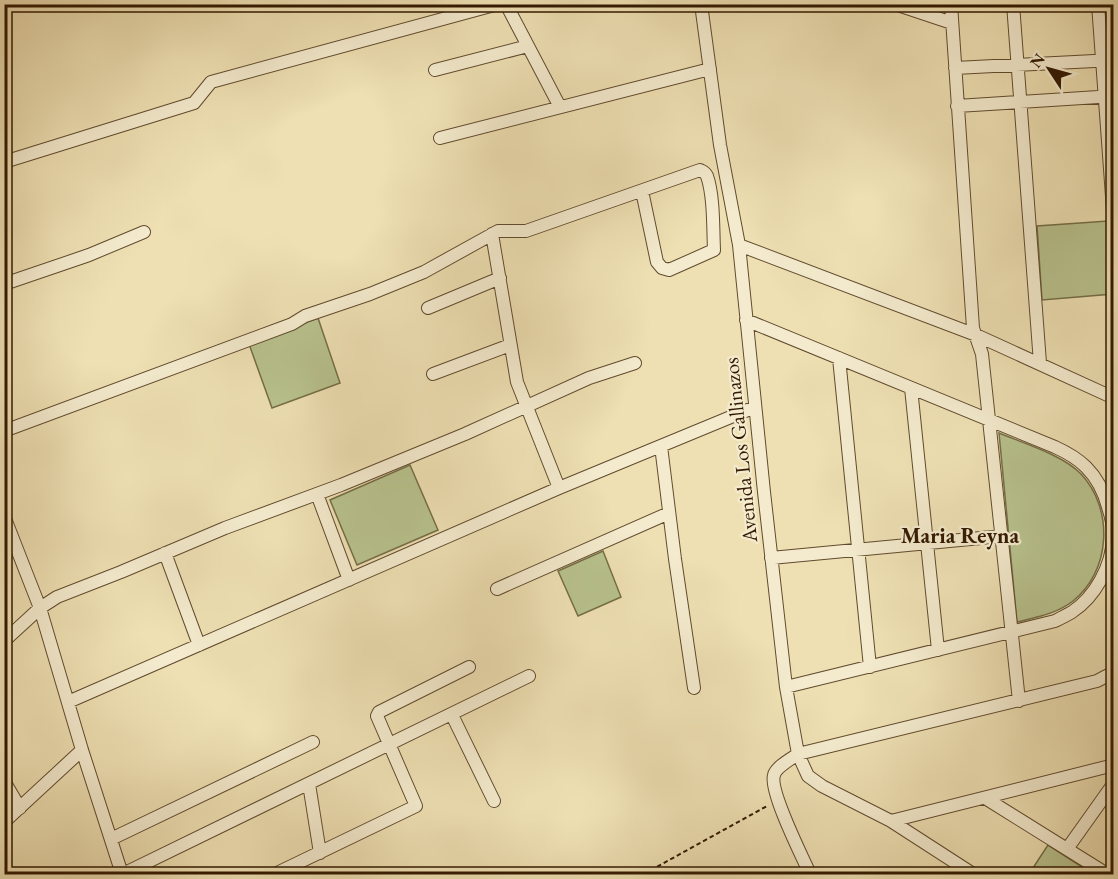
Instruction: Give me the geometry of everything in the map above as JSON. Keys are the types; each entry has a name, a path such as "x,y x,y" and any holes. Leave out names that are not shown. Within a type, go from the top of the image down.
{"street":[{"path":"4,162 194,103 211,82 498,4"},
{"path":"506,4 560,107"},
{"name":"Avenida Los Gallinazos","path":"701,4 720,145 739,245 753,408 786,687 798,754 808,776 822,786 891,821 973,874"},
{"path":"895,4 952,23"},
{"path":"951,4 973,328 982,354 1019,701"},
{"path":"1013,4 1040,363"},
{"path":"1098,4 1108,60 1113,224"},
{"path":"435,70 528,46"},
{"path":"955,68 1108,60"},
{"path":"441,138 710,69"},
{"path":"957,106 1109,96"},
{"path":"4,430 292,324 305,316 370,294 424,272 498,231 526,231 700,170 706,175 711,196 714,250 669,270 662,268 657,262 642,191"},
{"path":"4,284 89,255 144,232"},
{"path":"492,234 516,382 560,488"},
{"path":"739,245 976,335 1113,398"},
{"path":"428,308 500,278"},
{"path":"746,320 1072,455 1097,480 1106,497 1111,516 1113,538 1110,558 1103,576 1090,595 1073,611 1055,621 786,687"},
{"path":"434,374 510,345"},
{"path":"839,358 870,667"},
{"path":"4,641 40,608 57,597 225,528 465,435 589,378 635,363"},
{"path":"911,388 938,650"},
{"path":"68,702 560,488 753,408"},
{"path":"661,446 694,687"},
{"path":"317,494 349,580"},
{"path":"497,589 669,513"},
{"path":"4,516 40,608 82,750 123,874 529,676"},
{"path":"771,558 1002,536"},
{"path":"165,553 199,645"},
{"path":"275,874 416,806 377,716 379,712 469,668"},
{"path":"1097,681 1113,672"},
{"path":"810,874 778,800 773,778 775,772 798,754 1113,677"},
{"path":"452,715 494,801"},
{"path":"111,839 313,742"},
{"path":"4,822 82,750"},
{"path":"891,821 1111,768"},
{"path":"4,781 20,808"},
{"path":"1067,849 1113,783"},
{"path":"309,784 320,853"},
{"path":"985,798 1107,874"}],"path":[{"path":"644,874 778,800"}],"green space":[{"path":"1108,221 1113,294 1042,300 1037,226"},
{"path":"318,318 340,383 272,408 249,344"},
{"path":"999,433 1042,450 1073,467 1092,488 1103,522 1104,539 1101,557 1086,588 1073,601 1060,609 1017,622"},
{"path":"410,465 438,530 357,565 330,500"},
{"path":"603,551 621,597 578,616 558,571"},
{"path":"1048,845 1093,874 1029,874"}],"district":[{"name":"Maria Reyna","path":"960,535"}]}
